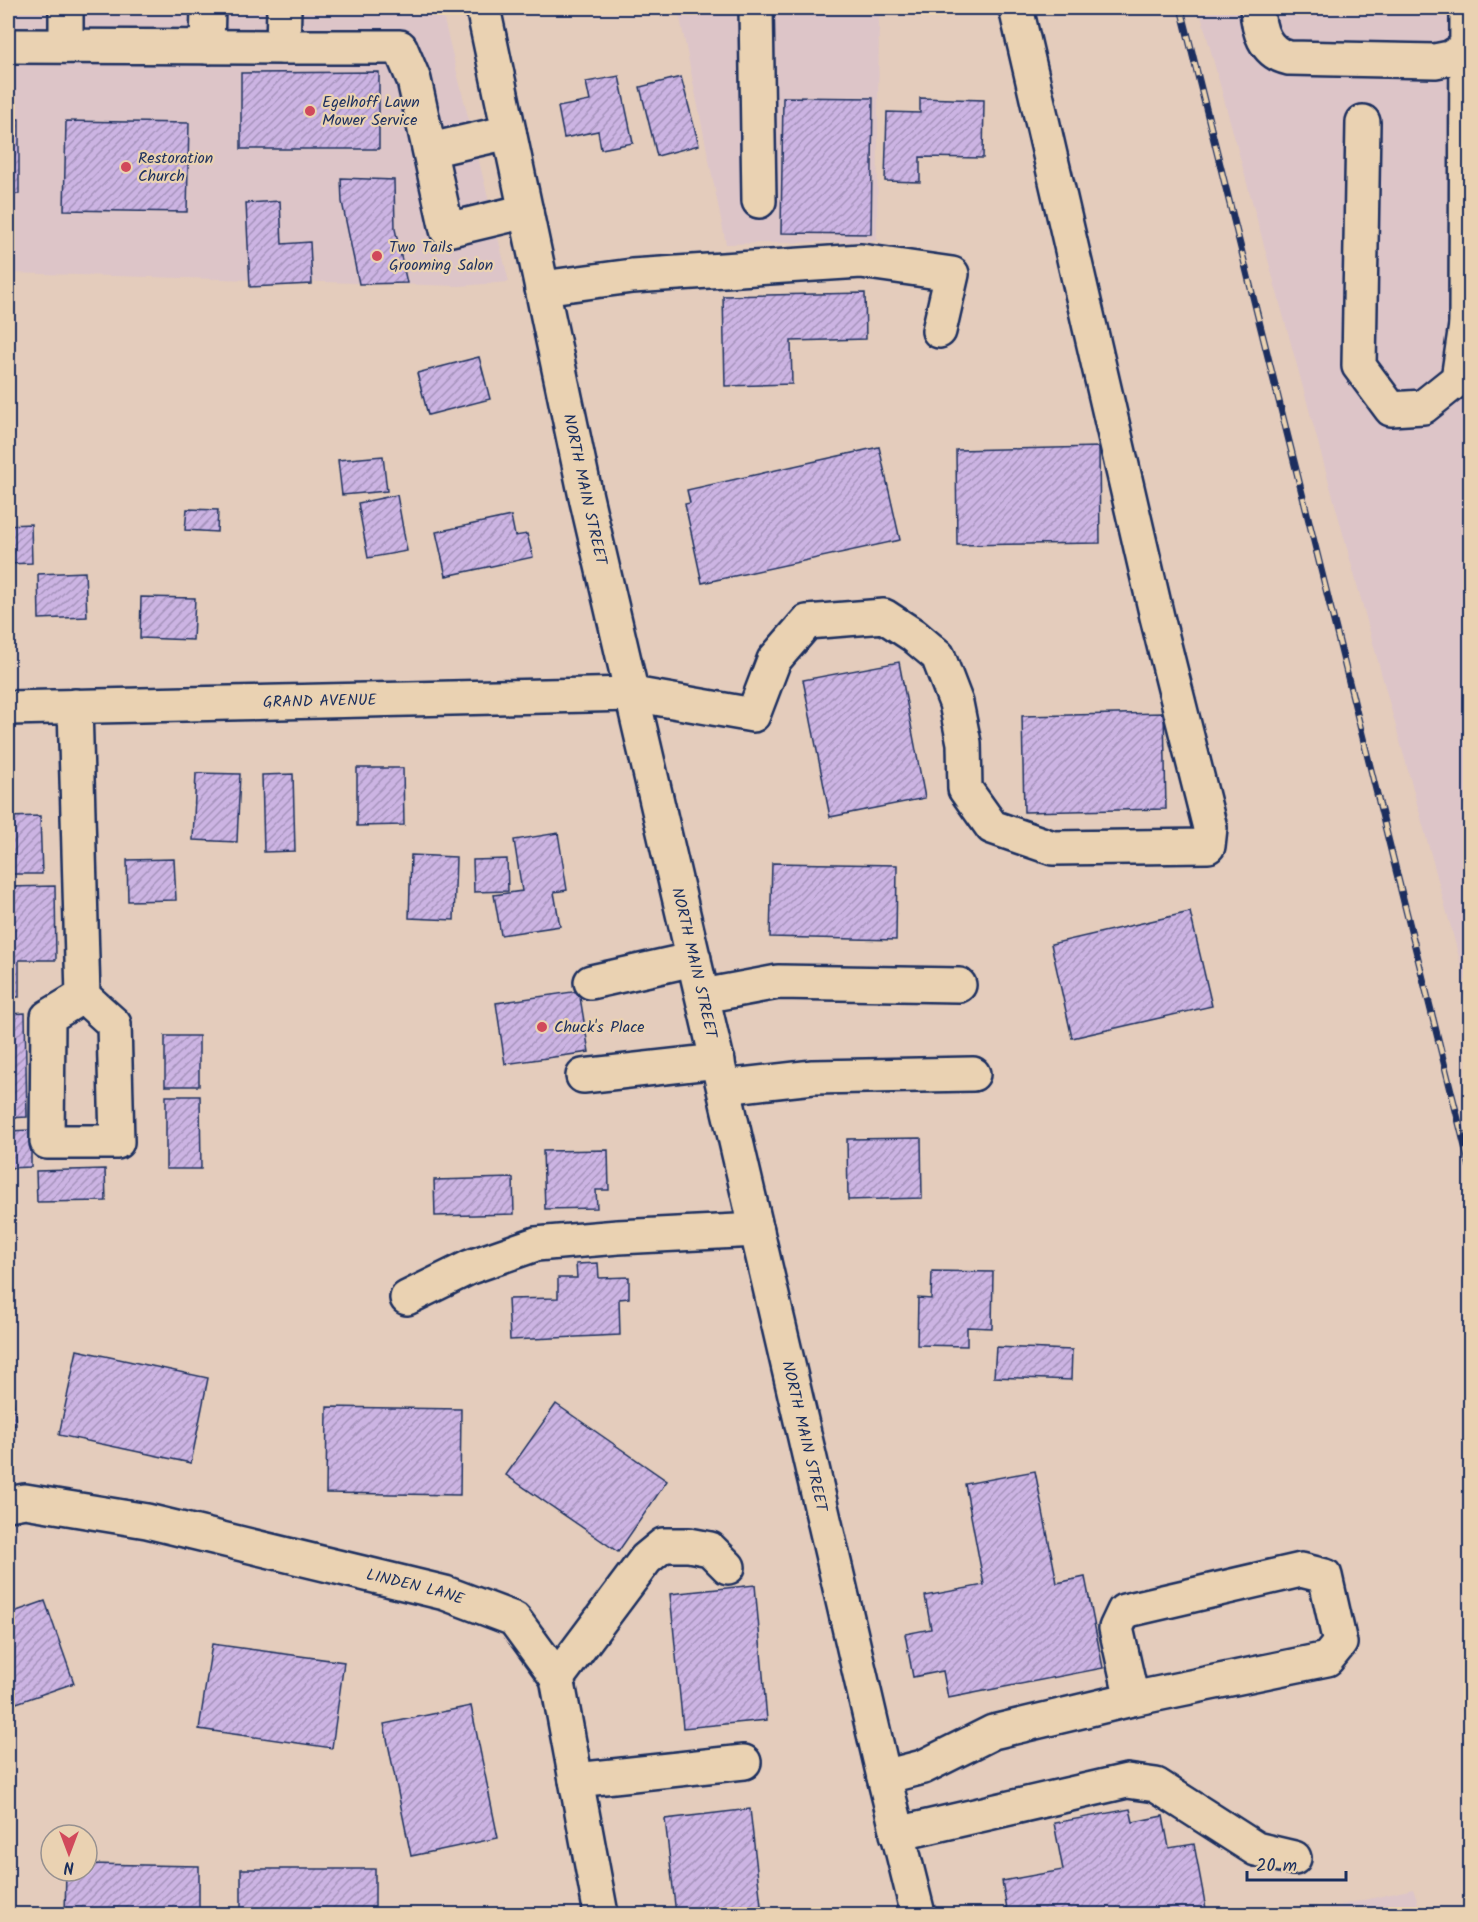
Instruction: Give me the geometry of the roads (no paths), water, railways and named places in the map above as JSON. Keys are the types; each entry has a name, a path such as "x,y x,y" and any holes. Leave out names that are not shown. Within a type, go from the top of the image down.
{"main road":[{"path":"66,8 66,46"},
{"path":"207,46 208,8"},
{"path":"283,47 284,8"},
{"name":"NORTH MAIN STREET","path":"483,8 586,496 897,1834 918,1914"},
{"path":"756,8 759,201"},
{"name":"GRAND AVENUE","path":"8,708 633,694 753,715 774,660 807,622 884,616 913,635 938,656 956,702 964,743 965,789 992,827 1053,848 1208,846 1210,828 1157,618 1016,8"},
{"path":"1257,8 1262,37 1273,51 1289,58 1435,61 1450,58 1469,46"},
{"path":"1363,122 1359,366 1391,409 1423,407 1458,379 1468,325 1469,46 1467,8"},
{"path":"8,46 400,47 414,80 447,230 526,210"},
{"path":"430,150 509,132"},
{"path":"542,288 632,276 861,261 952,274 939,332"},
{"path":"75,706 83,996"},
{"path":"591,982 694,959"},
{"path":"703,996 778,982 959,985"},
{"path":"583,1076 721,1074 813,1077 973,1074"},
{"path":"406,1298 470,1268 536,1244 618,1236 757,1230"},
{"name":"LINDEN LANE","path":"8,1504 26,1501 147,1521 445,1593 514,1619 557,1678 601,1914"},
{"path":"557,1678 646,1559 663,1545 689,1545 710,1549 728,1567"},
{"path":"884,1777 923,1767 993,1732 1132,1699 1327,1659 1340,1643 1325,1576 1301,1570 1124,1611 1116,1628 1132,1699"},
{"path":"576,1780 744,1762"},
{"path":"897,1834 1127,1781 1156,1785 1256,1850 1294,1858"}],"railway":[{"path":"1181,8 1470,1167"}],"place":[{"name":"Egelhoff Lawn Mower Service","path":"310,111"},
{"name":"Restoration Church","path":"126,167"},
{"name":"Two Tails Grooming Salon","path":"377,256"},
{"name":"Chuck's Place","path":"542,1027"}]}
